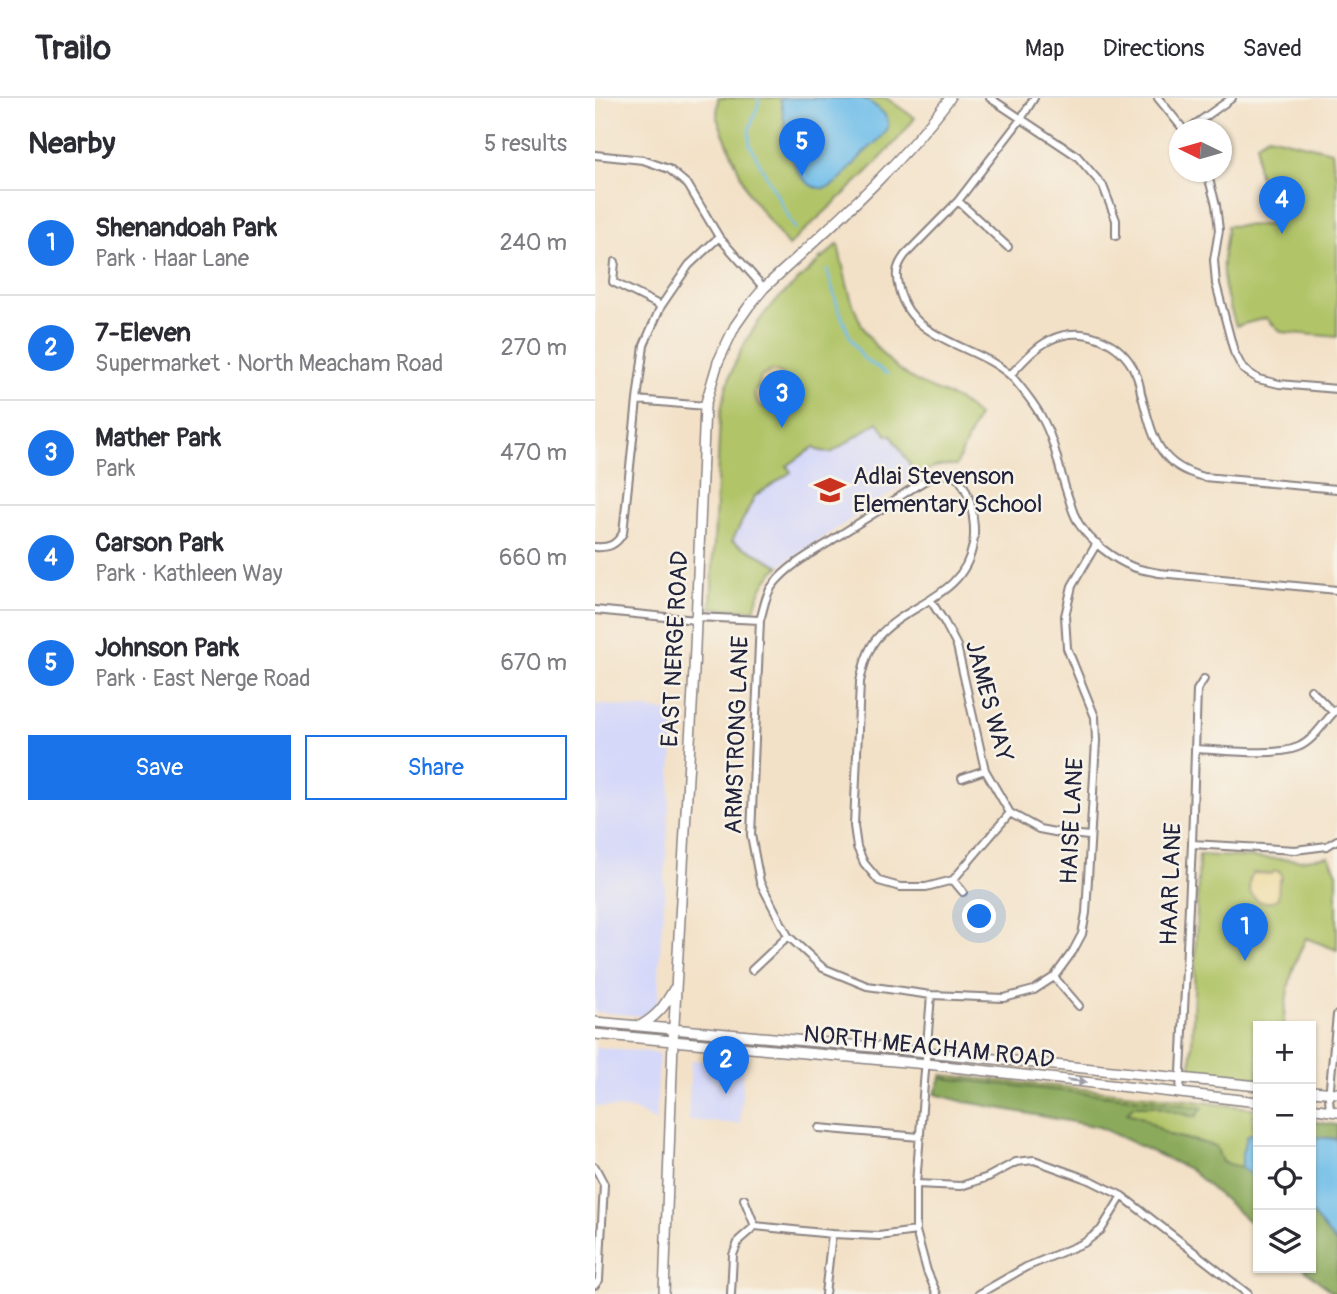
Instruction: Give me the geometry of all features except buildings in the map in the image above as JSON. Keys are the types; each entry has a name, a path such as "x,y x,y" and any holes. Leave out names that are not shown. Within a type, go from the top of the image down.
{"main road":[{"name":"EAST NERGE ROAD","path":"664,1294 673,1042 705,406 718,362 735,326 749,306 764,288 876,184 918,139 950,98"},
{"path":"640,1026 663,1009 677,984"},
{"name":"NORTH MEACHAM ROAD","path":"595,1022 1253,1086"},
{"name":"NORTH MEACHAM ROAD","path":"595,1034 926,1064 1253,1101"}],"street":[{"path":"990,98 1077,156 1103,186 1116,220 1116,236"},
{"path":"1034,98 958,201 898,265 896,278 900,295 911,314 929,331 990,361 1010,375 1028,396 1043,419 1079,523 1097,543 1117,559 1134,567 1159,573 1337,590"},
{"path":"1158,98 1176,119"},
{"path":"1201,119 1232,98"},
{"path":"595,155 643,160 669,169 688,185 719,237 764,288"},
{"path":"1210,182 1219,230 1215,260 1216,284 1234,352 1243,369 1258,379 1279,384 1337,389"},
{"path":"958,201 1008,247"},
{"path":"595,547 607,548 617,543 623,533 644,345 661,306 689,265 719,237"},
{"path":"615,262 613,282 661,306"},
{"path":"1010,375 1035,350 1051,339 1071,334 1090,335 1107,341 1124,353 1136,373 1153,435 1172,464 1188,473 1204,477 1337,489"},
{"path":"637,400 705,406"},
{"name":"ARMSTRONG LANE","path":"930,601 955,582 973,545 975,528 972,510 963,484 952,475 937,475 918,486 812,553 782,574 770,588 760,620 751,835 760,882 788,936 823,968 867,986 932,995"},
{"name":"HAISE LANE","path":"932,995 1005,998 1034,990 1054,977 1082,934 1086,914 1095,717 1067,648 1065,616 1072,586 1097,543"},
{"path":"930,601 895,621 876,639 865,660 860,682 854,826 857,847 864,863 879,881 900,887 926,887 953,880 1010,813 1039,829 1089,836"},
{"name":"JAMES WAY","path":"930,601 957,646 985,770 1010,813"},
{"path":"595,610 696,619 760,620"},
{"name":"HAAR LANE","path":"1180,1093 1197,690 1204,679"},
{"path":"1196,749 1276,753 1299,747 1312,737 1335,711 1311,690"},
{"path":"962,778 985,770"},
{"path":"1192,845 1294,850 1328,846 1337,840"},
{"path":"953,880 963,892"},
{"path":"753,970 788,936"},
{"path":"1054,977 1079,1006"},
{"path":"932,995 919,1137 916,1231 927,1271 937,1294"},
{"path":"1333,1112 1337,1015"},
{"path":"819,1128 919,1137"},
{"path":"916,1184 961,1186 988,1177 1016,1162 1034,1160 1092,1181 1122,1196 1248,1294"},
{"path":"595,1167 604,1184 599,1280 595,1285"},
{"path":"979,1294 1026,1267 1084,1243 1101,1230 1122,1196"},
{"path":"744,1199 755,1226"},
{"path":"731,1294 733,1255 739,1240 755,1226 879,1236 916,1231"},
{"path":"825,1294 832,1234"}],"shaded area":[{"name":"Adlai Stevenson Elementary School","path":"878,422 887,435 891,435 917,476 780,566 732,542 755,496 790,472 787,466 814,447"},
{"path":"595,704 675,712 658,1003 643,1016 595,1012"},
{"path":"595,1047 659,1053 656,1122 635,1110 595,1106"},
{"path":"691,1060 744,1065 740,1124 688,1120"}],"green space":[{"path":"718,98 886,98 915,118 870,169 788,246 748,193 717,118"},
{"path":"1268,136 1332,151 1337,175 1337,337 1281,332 1266,318 1236,326 1223,277 1227,226 1270,225 1257,167 1257,143"},
{"path":"838,244 853,305 860,322 882,353 916,381 956,399 978,416 956,466 935,467 917,476 891,435 887,435 878,422 831,453 814,447 787,466 791,472 755,496 732,541 780,566 763,586 754,610 711,608 720,417 726,388 742,349 766,312 821,257 822,259"},
{"path":"1199,855 1299,860 1329,856 1337,873 1337,950 1306,938 1290,981 1284,1021 1253,1021 1253,1077 1191,1071"},
{"path":"942,1075 1253,1108 1253,1134 1248,1135 1242,1153 1242,1168 1222,1162 1201,1142 1169,1135 1141,1117 1126,1113 1133,1106 1154,1106 1195,1117 1150,1100 941,1078"},
{"path":"941,1078 1203,1108 1195,1117 1154,1106 1133,1106 1127,1113 1141,1117 1169,1135 1216,1146 1222,1162 1242,1168 1253,1176 1253,1225 1189,1169 1099,1127 935,1094"},
{"path":"1316,1122 1337,1125 1337,1139 1316,1137"},
{"path":"1316,1219 1337,1244 1337,1294 1309,1273 1316,1273"}],"sand":[{"path":"771,371 785,377 790,389 787,400 777,403 775,408 767,408 756,400 754,392 758,389 760,377"},
{"path":"1274,871 1280,872 1282,878 1279,881 1278,898 1264,902 1254,898 1249,887 1253,873 1272,874"}],"water":[{"path":"780,98 861,98 885,115 888,126 882,136 837,182 827,188 817,188 800,175 795,166"},
{"path":"1253,1134 1253,1176 1242,1168 1242,1153 1248,1135"},
{"path":"1316,1137 1337,1139 1337,1244 1316,1219"}],"waterway":[{"path":"758,98 759,103 749,130 750,145 795,229"},
{"path":"827,270 850,337 863,358 887,374"}],"place":[{"name":"Johnson Park","path":"802,176"},
{"name":"Carson Park","path":"1282,234"},
{"name":"Mather Park","path":"782,428"},
{"name":"Adlai Stevenson Elementary School","path":"830,490"},
{"name":"Shenandoah Park","path":"1245,961"},
{"name":"7-Eleven","path":"726,1094"}]}
